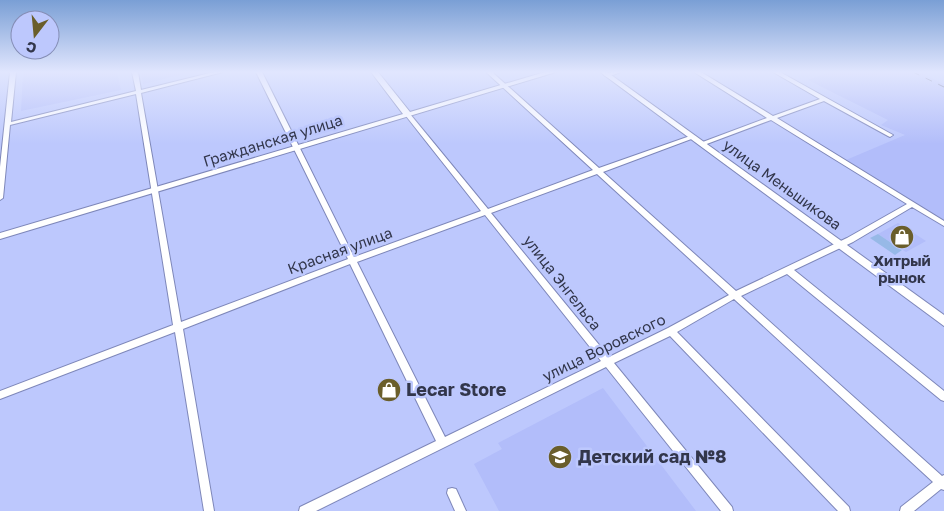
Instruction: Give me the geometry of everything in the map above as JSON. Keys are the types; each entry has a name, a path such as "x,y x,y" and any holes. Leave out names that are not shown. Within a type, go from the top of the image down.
{"main road":[{"name":"улица Энгельса","path":"393,96 408,115"},
{"name":"Гражданская улица","path":"0,236 472,96"},
{"name":"улица Меньшикова","path":"635,96 944,321"}],"street":[{"path":"0,198 11,96"},
{"path":"8,124 122,96"},
{"path":"139,96 156,190 176,328 209,511"},
{"path":"271,96 442,442"},
{"path":"516,96 734,296 943,483 905,511"},
{"path":"736,96 944,224"},
{"path":"818,96 890,135"},
{"path":"702,144 824,99"},
{"name":"улица Энгельса","path":"408,115 728,511"},
{"name":"Красная улица","path":"0,395 353,260 692,137"},
{"name":"улица Воровского","path":"304,511 671,331 734,296 839,245 912,204"},
{"path":"788,270 944,397"},
{"path":"671,331 845,511"},
{"path":"452,493 461,511"}],"shaded area":[{"path":"22,96 93,96 21,111"},
{"path":"840,96 944,96 944,221 846,160 905,135 881,125 888,120"},
{"name":"Хитрый рынок","path":"898,223 926,241 906,252 878,234"},
{"name":"Детский сад №8","path":"603,388 696,511 499,511 474,464 502,449 498,443"}],"building":[{"path":"878,234 902,250 895,255 870,238"}],"place":[{"name":"Хитрый рынок","path":"902,237"},
{"name":"Lecar Store","path":"389,390"},
{"name":"Детский сад №8","path":"560,457"}]}
